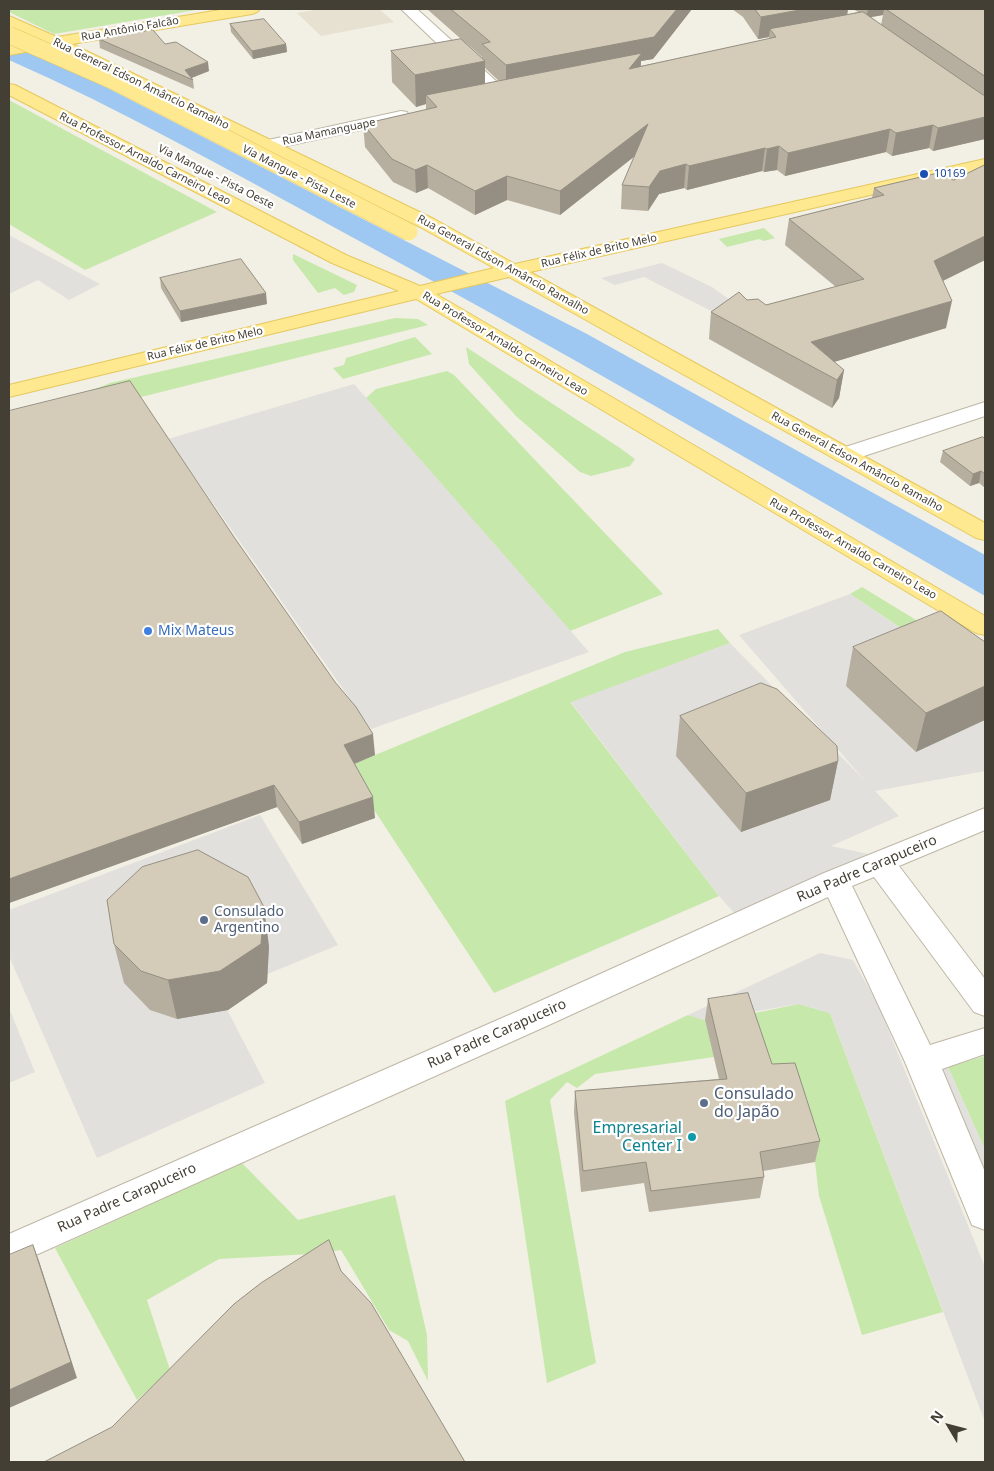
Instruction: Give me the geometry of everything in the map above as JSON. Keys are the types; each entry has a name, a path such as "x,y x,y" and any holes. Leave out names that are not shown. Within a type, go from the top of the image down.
{"main road":[{"name":"Rua Antônio Falcão","path":"9,50 252,9"},
{"name":"Rua General Edson Amâncio Ramalho","path":"9,21 50,43 268,144 427,223 985,533"},
{"name":"Via Mangue - Pista Leste","path":"9,35 116,82 409,232 513,270"},
{"name":"Via Mangue - Pista Oeste","path":"10,81 360,251 424,291"},
{"name":"Rua Professor Arnaldo Carneiro Leao","path":"10,81 339,259 424,291 985,627"},
{"name":"Rua Félix de Brito Melo","path":"9,391 486,276 985,164"}],"street":[{"path":"408,9 501,95"},
{"path":"482,99 521,92"},
{"name":"Rua Mamanguape","path":"268,144 414,114"},
{"path":"844,456 985,409"},
{"name":"Rua Padre Carapuceiro","path":"9,1251 538,1016 835,881 985,818"},
{"path":"880,863 985,1003"},
{"path":"835,881 922,1062 985,1214"},
{"path":"922,1062 985,1041"}],"shaded area":[{"path":"320,9 379,9 394,22 321,36 297,13"},
{"path":"9,235 100,284 69,300 38,280 9,294"},
{"path":"662,263 712,287 762,323 725,318 644,277 615,285 601,278"},
{"path":"354,384 589,652 371,729 168,439"},
{"path":"850,594 985,685 985,771 875,791 899,816 831,846 868,854 736,915 719,896 571,702 730,643 866,782 739,635"},
{"path":"260,815 338,945 219,994 265,1083 97,1158 9,956 9,910"},
{"path":"820,953 853,960 879,1007 985,1267 985,1422 830,1013 799,1004 705,1020 688,1015"},
{"path":"9,1008 35,1072 9,1083"},
{"path":"948,1067 985,1150 985,1195 935,1070"}],"green space":[{"path":"9,9 202,9 54,34 9,12"},
{"path":"9,100 217,212 85,270 9,224"},
{"path":"764,228 775,238 764,241 759,239 727,247 719,239"},
{"path":"293,254 357,285 354,292 344,295 335,288 318,293 293,260"},
{"path":"395,318 418,319 428,325 137,398 9,424 110,383"},
{"path":"415,337 432,354 343,379 333,368 344,365 346,358"},
{"path":"466,347 635,459 630,466 591,476 580,472 516,416 469,364"},
{"path":"447,371 454,375 663,594 570,631 366,398 376,389"},
{"path":"862,587 985,662 965,671 850,594"},
{"path":"718,629 730,643 571,703 719,896 494,993 346,767 625,652"},
{"path":"799,1004 830,1013 943,1312 862,1335 819,1196 815,1162 791,1084 768,1086 745,1015"},
{"path":"688,1015 705,1020 714,1057 595,1074 577,1088 567,1082 550,1100 596,1363 547,1383 505,1101"},
{"path":"985,1056 985,1150 948,1067"},
{"path":"242,1163 298,1220 395,1195 427,1335 428,1381 408,1341 389,1330 341,1250 312,1254 219,1259 147,1300 170,1370 137,1400 55,1248"}],"water":[{"path":"9,42 88,78 587,334 985,555 985,596 658,407 411,269 170,139 50,78 9,60"}],"building":[{"path":"451,9 677,9 654,37 506,65 482,44 490,42"},
{"path":"755,9 805,9 761,17"},
{"path":"886,9 985,9 985,76"},
{"path":"863,12 985,95 985,117 938,128 933,125 896,133 890,129 788,153 779,146 765,148 660,171 649,187 622,185 648,124 560,191 507,176 475,191 427,165 415,170 392,159 363,124 437,107 426,95 642,53 629,69 776,37 770,29"},
{"path":"264,19 286,44 252,51 230,24"},
{"path":"153,30 165,44 176,42 208,62 185,70 193,80 99,39"},
{"path":"461,39 485,61 415,75 391,51"},
{"path":"985,165 985,236 934,261 952,301 811,342 844,370 837,380 711,312 739,292 747,300 758,299 766,305 864,279 789,219 884,195 874,188 942,172 953,180"},
{"path":"241,259 266,293 180,311 160,278"},
{"name":"Mix Mateus","path":"130,381 234,537 335,682 356,707 373,734 344,745 373,797 299,822 274,785 9,879 9,411"},
{"path":"983,437 985,439 985,474 981,471 973,474 943,451"},
{"path":"941,611 985,642 985,686 926,713 853,647"},
{"path":"761,683 777,689 837,746 838,761 746,793 680,716"},
{"path":"198,850 248,877 264,907 261,944 220,971 168,980 141,971 114,944 107,900 142,867"},
{"name":"Empresarial Center I","path":"748,993 772,1064 795,1063 820,1141 760,1152 764,1177 651,1191 646,1162 583,1171 575,1091 727,1079 708,999"},
{"path":"329,1240 341,1271 371,1303 465,1462 44,1462 112,1427 234,1304 261,1283"},
{"path":"33,1245 71,1362 9,1390 9,1255"}],"place":[{"name":"10169","path":"924,174"},
{"name":"Mix Mateus","path":"148,631"},
{"name":"Consulado Argentino","path":"204,920"},
{"name":"Consulado do Japão","path":"704,1103"},
{"name":"Empresarial Center I","path":"692,1137"}]}
